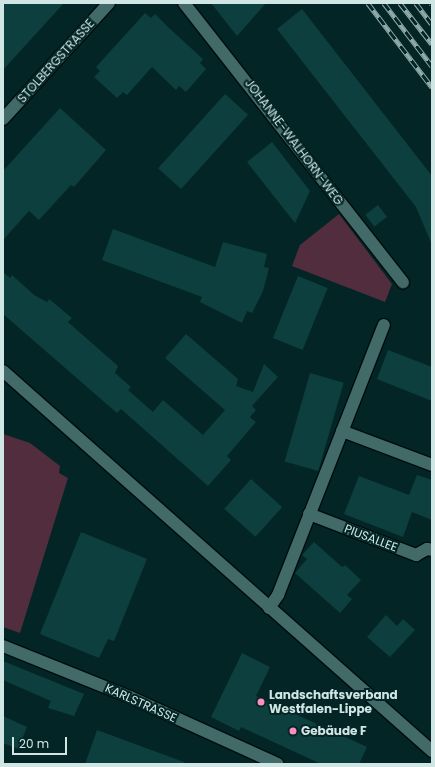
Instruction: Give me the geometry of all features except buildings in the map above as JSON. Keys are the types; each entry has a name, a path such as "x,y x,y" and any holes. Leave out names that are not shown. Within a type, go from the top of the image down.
{"street":[{"name":"STOLBERGSTRASSE","path":"3,119 109,3"},
{"name":"JOHANNE-WALHORN-WEG","path":"184,3 403,282"},
{"path":"269,608 278,596 351,406 384,325"},
{"path":"3,371 432,752"},
{"path":"342,430 432,465"},
{"name":"PIUSALLEE","path":"310,514 416,555 427,549 432,550"},
{"name":"KARLSTRASSE","path":"3,646 130,697 278,764"}],"shaded area":[{"path":"339,214 392,284 385,302 292,266 300,245"},
{"path":"3,434 30,443 60,466 59,473 68,478 20,633 3,627"}],"railway":[{"path":"368,3 432,87"},
{"path":"384,3 432,66"},
{"path":"400,3 432,44"},
{"path":"416,3 432,24"}],"place":[{"name":"Landschaftsverband Westfalen-Lippe","path":"261,702"},
{"name":"Gebäude F","path":"293,731"}]}
